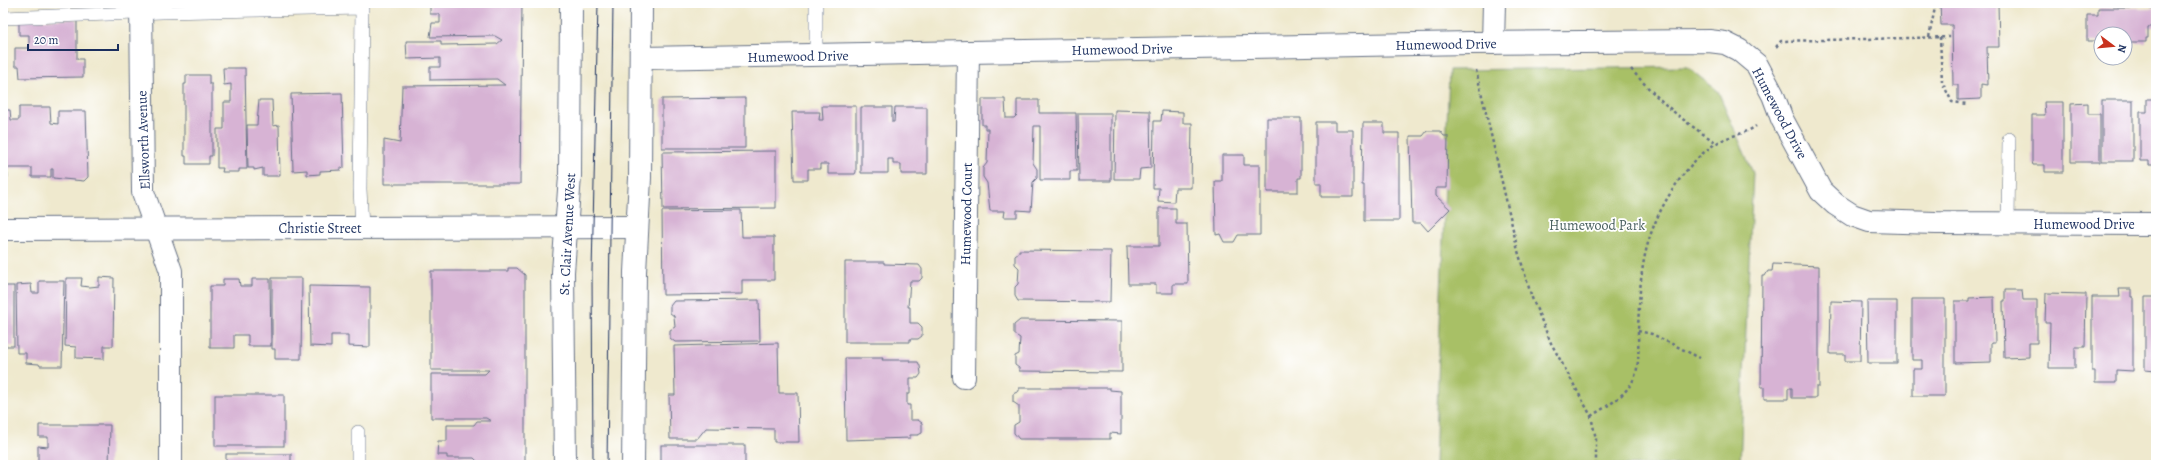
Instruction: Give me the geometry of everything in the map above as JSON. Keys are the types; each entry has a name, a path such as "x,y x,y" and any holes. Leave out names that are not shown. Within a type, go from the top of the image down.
{"street":[{"name":"St. Clair Avenue West","path":"565,465 563,272 570,176 571,3"},
{"path":"633,465 636,227 640,178 642,58 641,3"},
{"path":"1494,3 1494,43"},
{"name":"Ellsworth Avenue","path":"141,8 143,192 157,227 171,270 171,465"},
{"name":"Humewood Drive","path":"642,58 1494,43 1709,41 1725,43 1739,50 1756,65 1821,191 1835,204 1852,216 1869,221 2008,224 2156,224"},
{"name":"Humewood Court","path":"964,377 968,52"},
{"name":"Christie Street","path":"3,229 157,227 636,227"}],"lane":[{"path":"816,3 816,56"},
{"path":"3,18 141,8 302,6 362,8 360,189 362,228"},
{"path":"2008,224 2009,139"},
{"path":"358,432 358,465"}],"path":[{"path":"1929,37 1936,3"},
{"path":"1940,37 1942,82 1952,102 1968,104"},
{"path":"1775,49 1781,40 1951,37"},
{"path":"1631,65 1631,69 1656,98 1694,128 1717,143"},
{"path":"1476,66 1478,82 1500,175 1532,298 1551,343 1591,416 1596,439 1596,465"},
{"path":"1591,416 1608,406 1625,392 1635,377 1638,357 1642,262 1647,242 1659,214 1676,186 1693,164 1717,143 1750,131 1760,122"},
{"path":"1638,331 1652,334 1700,358"}],"green space":[{"name":"Humewood Park","path":"1687,67 1718,91 1753,173 1740,465 1435,465 1449,70"}],"building":[{"path":"430,3 522,3 520,184 384,184 384,140 400,143 402,86 505,85 497,79 430,80 430,67 440,67 440,58 407,59 406,41 441,41 441,45 497,44 502,40 495,36 430,37 432,23 440,23 440,14 430,14"},
{"path":"1940,3 1998,3 1999,47 1987,47 1988,85 1981,84 1981,99 1958,100 1958,85 1953,85 1952,25 1941,25"},
{"path":"2098,8 2155,8 2155,27 2148,27 2148,38 2146,38 2146,42 2133,42 2133,26 2093,26 2093,41 2087,41 2087,15 2098,15"},
{"path":"77,19 77,59 83,59 83,77 20,78 19,66 15,66 15,48 29,48 29,35 19,35 19,20"},
{"path":"223,68 245,68 247,169 239,169 239,172 222,172 223,168 217,168 217,129 224,129 224,102 231,102 231,84 224,85"},
{"path":"186,75 209,75 209,84 212,84 212,156 209,156 209,164 186,164 186,156 184,156 184,84 186,84"},
{"path":"342,93 344,168 341,167 341,170 320,171 320,174 307,175 307,170 293,171 291,94"},
{"path":"745,98 745,148 662,148 662,99"},
{"path":"982,99 1005,99 1006,118 1014,118 1017,115 1017,100 1039,100 1039,113 1076,113 1077,171 1070,171 1070,180 1040,180 1040,126 1034,126 1033,163 1037,169 1037,178 1033,182 1031,211 1017,210 1017,217 1004,217 1005,211 990,211 987,183 983,177 983,168 987,163 988,129 985,129 985,125 982,125"},
{"path":"2147,99 2156,99 2156,165 2149,165 2149,161 2140,161 2140,112 2147,112"},
{"path":"259,100 272,100 273,126 279,125 280,176 263,176 263,168 254,170 254,168 248,168 247,125 257,125"},
{"path":"2102,100 2133,100 2133,161 2102,161"},
{"path":"2044,102 2063,102 2063,172 2045,172 2045,165 2033,165 2032,162 2032,115 2045,115"},
{"path":"2088,103 2088,114 2100,114 2100,162 2071,162 2071,104"},
{"path":"822,106 856,106 856,172 855,174 828,174 828,164 820,164 820,169 808,169 808,180 794,180 792,112 820,112 819,120 823,120"},
{"path":"19,107 50,107 51,123 58,124 58,111 86,111 88,177 84,181 53,178 53,169 51,169 51,177 32,177 32,168 7,168 8,177 3,177 3,110 10,110 11,120 19,120"},
{"path":"861,107 892,107 892,122 894,122 895,107 927,107 927,174 901,174 901,164 893,164 893,159 888,159 888,173 861,173"},
{"path":"1115,110 1150,111 1151,168 1140,169 1139,179 1114,179"},
{"path":"1162,111 1183,112 1183,123 1192,123 1191,188 1175,188 1174,202 1158,201 1159,188 1153,188 1154,121 1161,121"},
{"path":"1078,113 1111,113 1111,181 1079,181"},
{"path":"1267,118 1301,118 1301,178 1298,178 1298,192 1267,192"},
{"path":"1316,122 1335,122 1335,130 1353,130 1353,197 1321,197 1321,183 1316,183"},
{"path":"1363,123 1384,123 1384,133 1399,133 1399,221 1364,221 1364,185 1362,185"},
{"path":"1427,131 1440,131 1444,136 1448,136 1447,188 1436,188 1436,196 1450,209 1428,231 1421,223 1412,223 1410,136 1423,136"},
{"path":"776,151 776,208 663,209 662,152"},
{"path":"1222,155 1244,155 1244,165 1260,165 1260,235 1238,235 1234,242 1224,242 1220,234 1216,235 1215,181 1222,181"},
{"path":"1159,208 1176,208 1176,224 1187,224 1188,284 1173,284 1173,293 1156,293 1156,284 1128,284 1127,246 1159,246"},
{"path":"741,210 742,237 774,237 774,280 742,280 742,294 663,295 662,211"},
{"path":"1019,250 1111,251 1110,302 1018,301 1015,296 1015,287 1018,284 1019,268 1015,264 1015,255 1019,252"},
{"path":"845,262 884,262 884,264 919,265 922,269 922,278 919,281 910,281 908,307 910,307 910,323 918,323 922,327 922,336 918,339 910,339 910,342 845,342"},
{"path":"1773,264 1819,266 1819,387 1816,387 1816,398 1792,398 1792,388 1788,388 1788,399 1764,399 1764,387 1761,387 1762,276 1765,276 1768,271 1772,271"},
{"path":"508,268 517,268 525,275 525,465 474,465 478,462 474,458 447,458 447,455 437,455 438,441 447,441 447,425 474,425 477,421 491,421 486,418 431,418 431,374 485,374 489,370 431,370 431,271 508,271"},
{"path":"99,277 114,278 113,346 104,346 104,359 76,358 76,347 65,346 66,278 82,278 81,286 90,287 99,286"},
{"path":"272,278 302,278 301,359 275,359 275,349 272,349"},
{"path":"223,279 239,279 240,286 252,286 252,279 270,279 271,346 248,346 248,335 234,335 234,348 210,348 210,286 223,286"},
{"path":"39,281 64,281 62,366 40,366 39,364 26,363 26,353 17,353 16,285 31,284 32,293 39,293"},
{"path":"3,286 14,286 14,346 3,346"},
{"path":"309,286 370,287 370,347 348,346 348,335 331,335 331,347 310,346"},
{"path":"2119,289 2131,289 2131,297 2133,297 2133,371 2116,370 2116,383 2095,383 2095,371 2092,371 2092,297 2120,297"},
{"path":"2005,290 2022,290 2023,300 2037,300 2037,343 2029,343 2029,357 2004,358 2003,301 2005,301"},
{"path":"2046,293 2086,294 2085,347 2075,347 2075,368 2049,368 2050,323 2045,323"},
{"path":"1994,297 1995,343 1991,343 1991,362 1955,363 1955,301 1969,301 1969,298"},
{"path":"2145,297 2156,297 2156,371 2145,370"},
{"path":"1912,299 1945,299 1945,396 1913,396 1913,369 1922,369 1922,360 1912,360"},
{"path":"759,300 760,341 675,342 670,338 670,330 675,327 674,316 670,313 670,306 674,301"},
{"path":"1831,301 1861,302 1860,361 1845,361 1845,354 1830,354"},
{"path":"1867,301 1897,301 1897,363 1868,363"},
{"path":"1020,320 1122,321 1122,372 1019,371 1019,368 1015,365 1015,356 1019,354 1020,338 1014,334 1014,325"},
{"path":"778,343 779,393 798,393 799,442 774,442 774,429 706,428 697,439 670,439 669,395 675,395 674,346"},
{"path":"845,358 883,358 882,360 910,360 910,362 918,362 921,374 918,378 910,378 910,394 907,394 907,405 910,405 910,420 918,420 922,423 922,433 918,435 910,435 910,438 846,440"},
{"path":"1019,388 1110,388 1110,390 1121,391 1121,434 1110,433 1110,439 1019,439 1014,433 1014,425 1019,422 1019,406 1013,402 1013,394 1019,391"},
{"path":"215,395 284,395 284,446 215,446"},
{"path":"39,425 110,425 109,465 38,465 38,446 48,447 48,437 39,437"},
{"path":"661,445 745,445 745,465 661,465"},
{"path":"226,454 291,454 291,465 226,465"}],"tram line":[{"path":"593,465 592,272 598,3"},
{"path":"607,465 613,3"}]}
